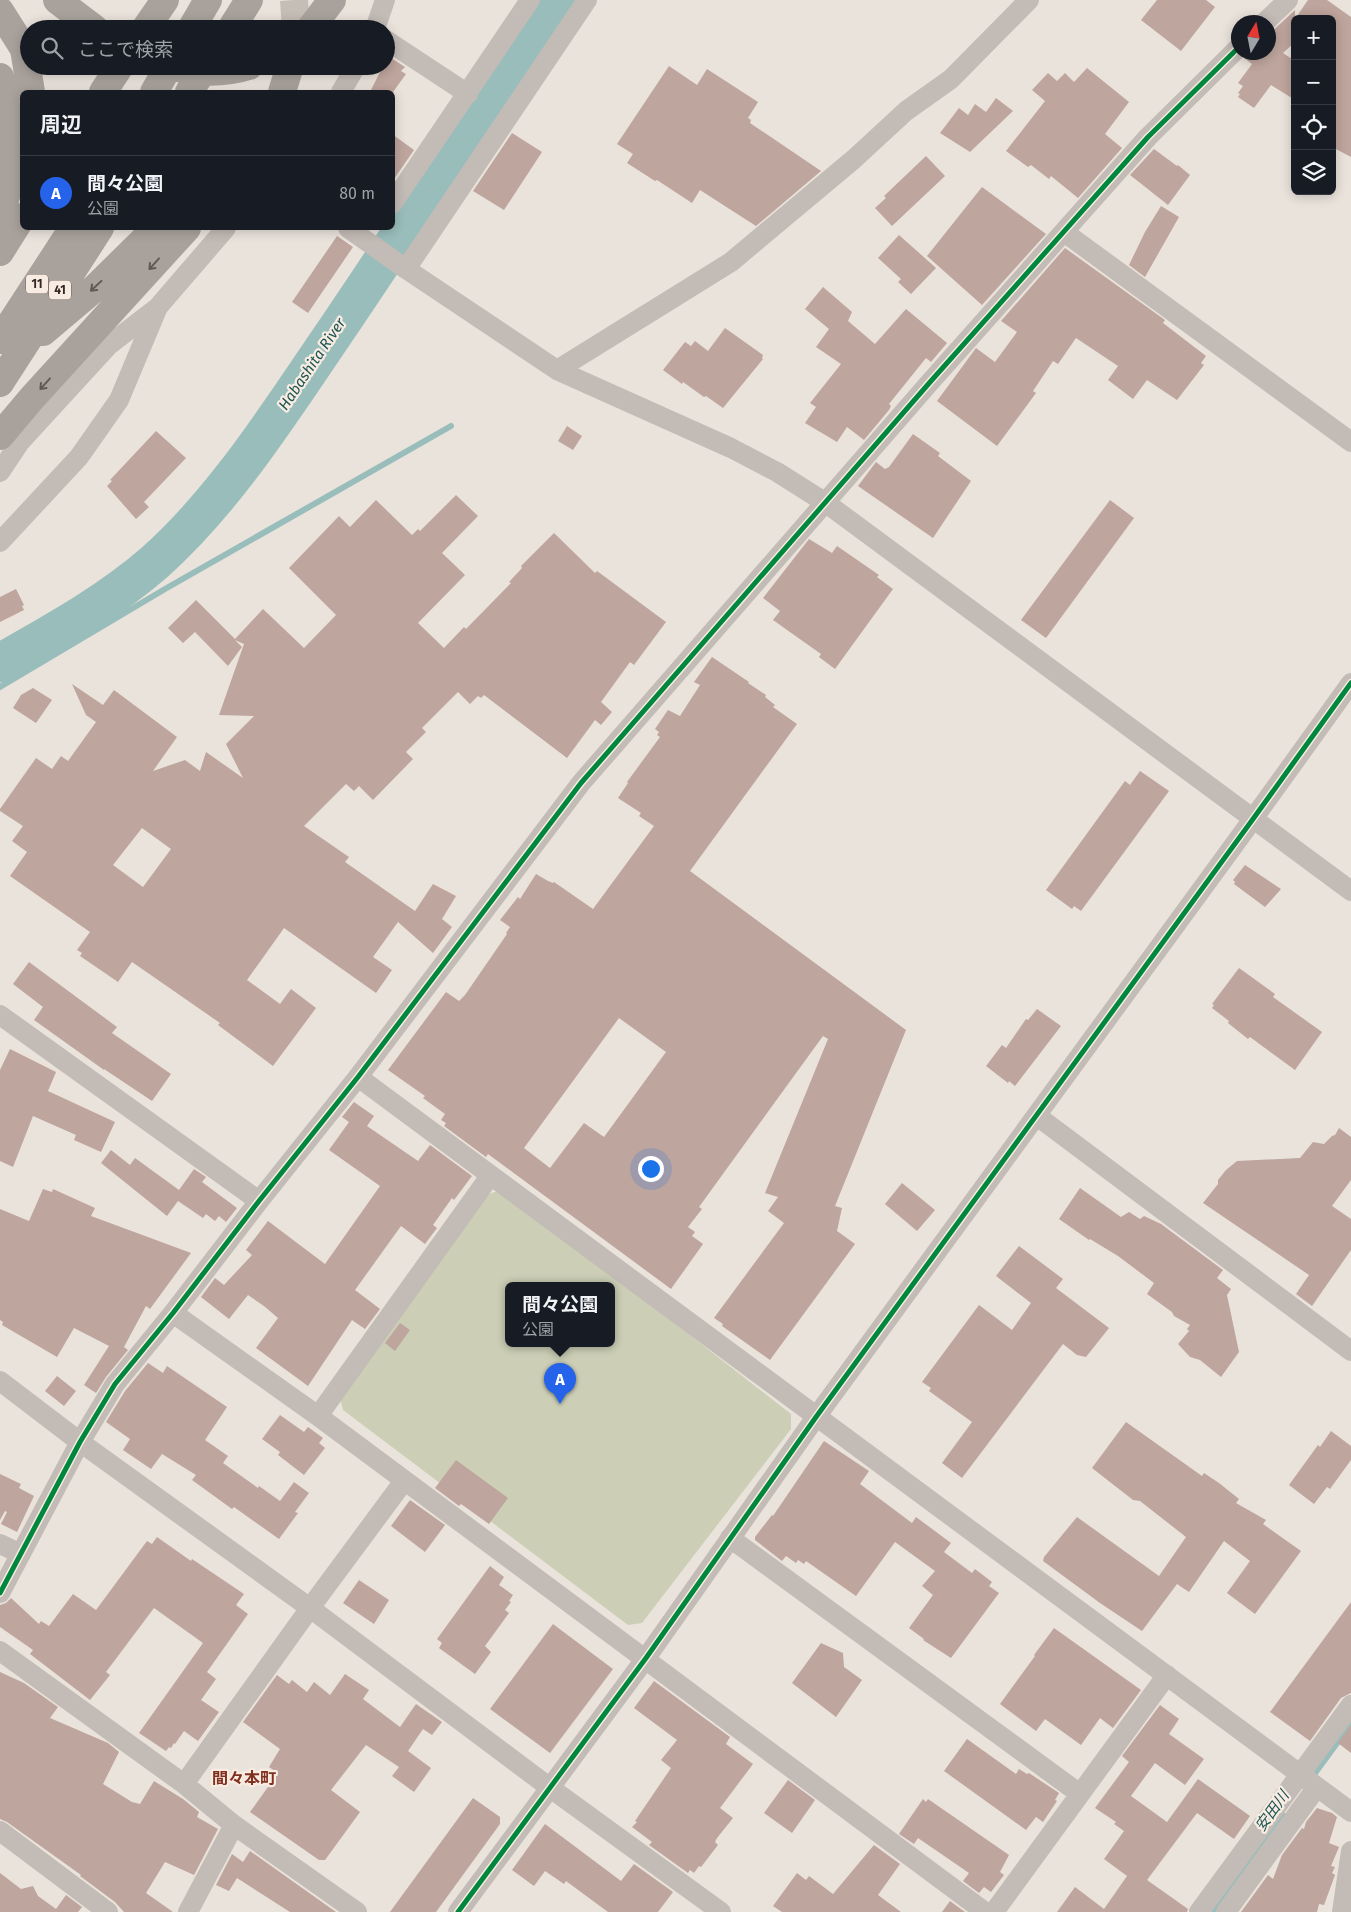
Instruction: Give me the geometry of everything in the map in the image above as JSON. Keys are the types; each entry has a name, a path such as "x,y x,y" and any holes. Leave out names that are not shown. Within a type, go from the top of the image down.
{"highway":[{"path":"57,0 83,20"},
{"path":"151,20 165,0"},
{"path":"196,20 208,0"},
{"path":"236,20 249,0"},
{"path":"317,20 332,0"},
{"path":"0,11 20,43"},
{"path":"28,75 31,90"},
{"path":"104,90 114,75"},
{"path":"113,90 117,75"},
{"path":"155,90 164,75"},
{"path":"190,90 200,75"},
{"path":"0,77 4,87 8,111 0,165"},
{"path":"0,213 20,157"},
{"path":"0,252 20,220"},
{"path":"0,310 58,230"},
{"name":"11","path":"9,346 72,230"},
{"name":"41","path":"0,383 9,346 98,230"},
{"path":"9,346 95,288 154,230"},
{"path":"0,436 32,398 185,230"}],"street":[{"path":"378,20 385,0"},
{"path":"395,200 530,0"},
{"path":"406,269 587,0"},
{"path":"557,370 731,262 854,159 906,111 951,78 1029,0"},
{"path":"1271,15 1284,1"},
{"path":"395,46 468,94"},
{"path":"0,1593 80,1442 115,1384 358,1078 582,783 931,381 1148,137 1231,55"},
{"path":"342,90 351,75"},
{"path":"0,472 20,442 109,345 158,307 224,230"},
{"path":"356,230 372,234 406,269 557,370 731,448 777,472 826,503 1351,891"},
{"path":"1064,232 1351,442"},
{"path":"0,542 79,458 119,400 158,307"},
{"path":"458,1912 646,1658 816,1417 1253,820 1351,683"},
{"path":"0,1015 259,1201"},
{"path":"358,1078 1351,1812"},
{"path":"1036,1116 1351,1350"},
{"path":"318,1416 490,1176"},
{"path":"173,1313 318,1416 646,1658 985,1912"},
{"path":"0,1381 80,1442 310,1608 549,1787 722,1912"},
{"path":"184,1784 404,1481"},
{"path":"730,1538 1080,1794"},
{"path":"0,1544 21,1554"},
{"path":"0,1651 184,1784 234,1824 357,1912"},
{"path":"994,1912 1167,1675"},
{"path":"1317,1787 1226,1911 1204,1905 1351,1705"},
{"path":"188,1912 234,1824"},
{"path":"0,1831 108,1912"},
{"path":"1342,1912 1351,1851"},
{"path":"1242,1853 1260,1866"},
{"path":"1225,1876 1243,1888"}],"green space":[{"path":"503,1189 791,1414 791,1429 642,1623 628,1625 343,1410 340,1398 486,1195"}],"building":[{"path":"1157,0 1206,0 1215,7 1181,51 1141,20"},
{"path":"1308,0 1327,0 1351,17 1351,157 1336,149 1336,15 1298,15"},
{"path":"1295,10 1295,15 1291,15 1291,46 1283,53 1291,58 1291,98 1271,85 1254,108 1238,97 1240,94 1238,93 1243,86 1238,83 1252,64 1247,60 1276,60 1276,28"},
{"path":"395,61 405,67 401,71 406,74 394,90 371,90 378,75 395,75"},
{"path":"669,66 697,85 707,69 758,102 748,118 751,120 750,123 821,171 756,226 700,190 692,203 627,163 633,154 617,144"},
{"path":"1087,68 1129,102 1105,134 1122,148 1078,198 1051,176 1049,179 1031,165 1028,167 1006,151 1045,101 1032,90 1048,73 1057,81 1065,73 1074,82"},
{"path":"996,98 1013,111 970,152 940,133 959,108 968,115 975,104 986,112"},
{"path":"512,133 542,152 504,210 473,191"},
{"path":"395,136 414,150 395,178"},
{"path":"1154,149 1190,175 1168,205 1130,175"},
{"path":"926,156 945,176 892,226 875,208 886,198 884,196"},
{"path":"982,187 1046,234 982,305 927,256"},
{"path":"1161,206 1179,217 1145,277 1129,265 1145,232"},
{"path":"899,235 936,268 911,294 898,282 901,279 878,258"},
{"path":"337,236 353,247 308,313 292,302"},
{"path":"1065,248 1165,320 1163,323 1206,356 1201,363 1204,365 1177,400 1147,380 1133,399 1108,380 1118,366 1076,338 1058,364 1053,361 1033,391 1036,393 997,446 937,401 976,348 995,362 1017,332 1001,321"},
{"path":"823,287 852,312 848,321 875,344 906,309 947,343 931,362 926,358 889,404 891,406 889,410 864,440 847,427 837,442 805,423 816,407 810,403 841,364 816,347 829,329 805,309"},
{"path":"725,328 763,355 763,359 723,408 683,382 682,384 663,370 685,342 691,346 695,341 708,351"},
{"path":"567,426 582,436 573,450 558,441"},
{"path":"156,431 186,458 144,502 149,507 136,519 107,486 112,481 110,480"},
{"path":"913,434 940,453 938,456 971,481 933,538 858,486 876,462 885,469 889,467"},
{"path":"456,495 478,516 442,553 465,575 418,623 444,648 464,627 466,629 511,583 509,582 522,568 521,566 554,533 595,573 597,571 666,622 634,665 630,662 601,702 612,712 601,725 595,720 567,758 484,695 481,698 478,696 470,704 458,692 422,728 426,732 406,752 413,759 373,800 359,786 354,791 346,784 304,826 349,857 345,862 415,911 433,884 456,896 442,919 452,927 433,953 398,922 373,957 392,970 376,993 284,928 247,980 280,1004 291,989 316,1008 273,1066 218,1025 220,1023 132,962 118,982 80,956 82,953 77,950 90,932 10,876 27,852 12,841 23,826 0,811 0,809 36,758 52,769 61,756 68,761 96,722 86,715 72,684 103,705 114,690 177,737 153,771 185,760 200,771 206,752 243,778 226,744 254,716 219,715 244,644 235,640 242,647 228,666 195,632 183,643 168,628 196,600 235,639 263,609 304,648 336,615 289,568 339,516 350,527 376,500 412,535 418,529 420,531","holes":["142,828 171,849 143,887 113,865"]},
{"path":"1110,500 1134,518 1046,638 1021,620"},
{"path":"809,539 832,553 837,546 879,575 877,577 893,589 835,669 819,657 821,654 773,620 780,611 763,598"},
{"path":"16,589 24,605 22,606 24,610 0,622 0,597"},
{"path":"712,657 766,695 765,697 775,705 773,707 797,724 690,871 906,1030 835,1206 842,1208 837,1231 855,1244 770,1360 722,1326 723,1324 714,1318 784,1223 768,1211 778,1197 765,1193 828,1039 823,1036 699,1207 702,1209 688,1227 695,1232 692,1236 703,1244 671,1289 488,1154 486,1157 444,1126 446,1123 441,1120 445,1114 423,1098 425,1096 388,1070 446,992 459,1001 465,995 507,934 510,927 500,920 518,897 520,899 536,874 548,881 554,882 593,909 654,826 639,816 641,813 618,798 627,782 660,737 657,735 659,732 655,729 668,710 680,716 700,685 694,682","holes":["619,1018 666,1052 604,1137 584,1123 550,1168 524,1148"]},
{"path":"33,688 52,700 36,723 13,708 21,695"},
{"path":"1140,771 1169,791 1081,911 1074,906 1072,909 1046,890 1125,781 1130,785"},
{"path":"1245,865 1281,889 1265,907 1234,884 1233,880"},
{"path":"29,962 117,1027 112,1033 171,1074 152,1101 104,1070 34,1020 43,1007 13,984"},
{"path":"1239,968 1275,994 1273,997 1322,1032 1295,1070 1250,1037 1248,1039 1212,1008 1214,1005 1212,1004"},
{"path":"1037,1009 1061,1026 1015,1086 1009,1081 1008,1083 986,1066 1002,1045 1006,1048 1026,1019 1028,1020"},
{"path":"10,1049 56,1072 48,1091 115,1122 101,1152 74,1140 76,1135 33,1116 13,1167 0,1161 0,1070"},
{"path":"354,1102 374,1116 367,1126 418,1161 430,1145 472,1176 454,1200 452,1198 433,1225 437,1228 425,1244 401,1226 355,1290 380,1309 365,1329 352,1320 308,1386 256,1348 278,1318 264,1306 248,1295 229,1319 201,1297 215,1278 224,1285 252,1255 246,1250 268,1221 325,1264 380,1186 329,1150 349,1122 342,1117"},
{"path":"1339,1128 1351,1137 1351,1180 1332,1206 1351,1219 1351,1250 1312,1306 1296,1294 1309,1275 1203,1203 1226,1170 1237,1161 1300,1158 1313,1142 1324,1144 1335,1135"},
{"path":"111,1150 130,1165 135,1158 179,1190 194,1169 206,1177 202,1182 237,1208 226,1222 219,1216 215,1221 206,1214 203,1218 178,1201 167,1216 101,1163"},
{"path":"902,1183 935,1210 917,1231 885,1204"},
{"path":"1080,1188 1121,1217 1129,1212 1140,1219 1144,1216 1161,1224 1223,1270 1217,1278 1231,1289 1227,1295 1239,1352 1221,1377 1200,1360 1190,1357 1178,1344 1189,1331 1187,1329 1190,1325 1174,1316 1172,1312 1147,1294 1154,1283 1118,1256 1089,1240 1059,1219"},
{"path":"43,1189 52,1192 53,1189 95,1208 91,1216 191,1253 150,1309 146,1306 124,1347 128,1350 106,1377 96,1393 84,1385 109,1346 74,1328 57,1357 2,1325 3,1322 0,1320 0,1209 29,1221"},
{"path":"1019,1246 1063,1279 1056,1288 1109,1328 1086,1357 1077,1355 1063,1344 962,1478 942,1463 972,1422 929,1391 931,1388 922,1382 979,1305 1012,1330 1031,1303 996,1276"},
{"path":"400,1323 410,1330 395,1351 385,1343"},
{"path":"148,1363 163,1373 167,1366 227,1407 205,1440 228,1456 223,1463 280,1501 294,1482 309,1493 295,1512 298,1513 279,1539 234,1507 232,1509 192,1480 196,1475 162,1454 151,1469 123,1450 130,1439 106,1422 125,1391"},
{"path":"57,1376 76,1391 64,1406 45,1391"},
{"path":"280,1415 304,1432 308,1427 323,1438 319,1443 325,1448 304,1475 278,1455 280,1452 262,1439"},
{"path":"1126,1422 1202,1476 1204,1473 1219,1483 1239,1499 1236,1503 1266,1520 1263,1524 1301,1551 1255,1614 1227,1593 1250,1561 1224,1541 1189,1592 1177,1584 1142,1631 1043,1561 1044,1557 1077,1517 1159,1576 1186,1537 1140,1501 1133,1500 1092,1468"},
{"path":"1331,1431 1351,1446 1351,1460 1330,1489 1327,1487 1314,1504 1289,1485 1318,1445 1320,1447"},
{"path":"824,1441 869,1471 860,1484 912,1523 916,1517 951,1543 944,1552 972,1573 975,1569 992,1582 989,1586 999,1593 951,1658 923,1640 909,1628 933,1595 922,1586 935,1571 895,1542 856,1596 806,1561 804,1564 798,1560 796,1563 786,1556 782,1561 755,1540 755,1537 773,1516"},
{"path":"456,1460 508,1498 489,1524 461,1504 459,1506 435,1488"},
{"path":"0,1474 21,1484 19,1488 34,1496 17,1532 1,1524 7,1512 5,1511 0,1520"},
{"path":"410,1500 445,1525 425,1552 391,1526"},
{"path":"157,1537 244,1594 236,1605 248,1614 207,1672 216,1679 201,1700 219,1712 198,1741 184,1731 175,1744 166,1751 139,1733 203,1643 154,1608 106,1672 110,1675 90,1700 30,1654 33,1650 0,1627 0,1605 6,1603 11,1598 39,1624 41,1621 49,1626 73,1594 96,1610 147,1541 152,1544"},
{"path":"490,1566 504,1577 499,1585 513,1595 509,1601 511,1602 505,1610 509,1613 485,1646 491,1652 475,1674 439,1648 442,1643 437,1639"},
{"path":"359,1580 389,1600 374,1624 343,1603"},
{"path":"1351,1602 1351,1693 1341,1698 1310,1741 1270,1712"},
{"path":"553,1624 613,1669 550,1753 490,1709"},
{"path":"1054,1628 1141,1690 1113,1728 1100,1718 1081,1745 1045,1719 1036,1731 1000,1704"},
{"path":"821,1643 843,1653 844,1667 862,1680 836,1717 792,1683"},
{"path":"0,1672 24,1683 58,1707 50,1718 108,1743 119,1752 103,1784 132,1802 140,1804 154,1781 183,1799 199,1812 197,1817 218,1829 194,1875 165,1862 146,1893 173,1912 124,1912 115,1902 81,1875 7,1822 0,1819"},
{"path":"345,1674 369,1690 363,1699 400,1727 416,1704 442,1722 432,1735 423,1729 408,1751 431,1768 414,1792 392,1776 399,1767 366,1745 331,1790 360,1812 325,1860 319,1860 250,1812 278,1773 269,1767 280,1749 243,1722 277,1675 289,1684 292,1680 307,1692 314,1682 330,1695"},
{"path":"654,1681 730,1737 726,1744 753,1764 720,1808 733,1818 717,1838 715,1842 718,1845 694,1873 690,1870 688,1873 649,1845 652,1842 632,1827 671,1768 661,1760 677,1740 634,1708"},
{"path":"1160,1705 1179,1719 1169,1734 1204,1759 1185,1785 1155,1763 1131,1796 1167,1822 1198,1779 1250,1816 1234,1839 1197,1813 1147,1880 1188,1909 1187,1912 1057,1912 1075,1887 1104,1909 1127,1876 1104,1859 1124,1831 1114,1824 1116,1822 1095,1808 1129,1762 1122,1756"},
{"path":"1351,1725 1351,1753 1338,1743"},
{"path":"967,1739 1016,1774 1019,1769 1027,1774 1029,1773 1059,1793 1055,1800 1057,1801 1043,1822 1036,1817 1026,1830 944,1771"},
{"path":"788,1780 815,1800 792,1833 764,1813"},
{"path":"473,1798 500,1817 500,1824 436,1912 390,1912"},
{"path":"923,1799 926,1802 928,1799 1009,1855 1000,1872 1004,1875 991,1892 984,1887 979,1893 963,1881 969,1873 918,1838 914,1844 899,1834"},
{"path":"1317,1808 1332,1813 1337,1817 1329,1843 1339,1847 1331,1866 1335,1867 1332,1873 1335,1875 1324,1905 1319,1904 1317,1912 1241,1912 1268,1875 1273,1879 1282,1855 1302,1828 1304,1829 1306,1822"},
{"path":"545,1824 621,1881 634,1864 673,1892 658,1912 608,1912 566,1881 564,1884 545,1871 534,1886 512,1870"},
{"path":"874,1845 900,1864 878,1895 901,1912 782,1912 773,1906 797,1873 806,1880 809,1876 833,1894"},
{"path":"250,1851 336,1912 290,1912 237,1878 229,1891 216,1885 232,1854 243,1862"},
{"path":"0,1873 21,1889 33,1886 38,1896 56,1909 66,1895 82,1907 78,1912 0,1912"},
{"path":"950,1901 965,1912 942,1912"}],"waterway":[{"name":"Habashita River","path":"0,663 80,617 137,577 180,538 226,486 307,373 556,0"},
{"path":"0,687 165,589 451,426"},
{"name":"安田川","path":"1310,1780 1351,1724"},
{"name":"安田川","path":"1213,1912 1284,1816"}],"tunnel":[{"path":"294,0 295,20"}],"cycle path":[{"path":"0,1593 80,1442 115,1384 358,1077 581,783 931,381 1148,137 1231,55"},
{"path":"458,1912 646,1658 816,1417 1351,683"}],"place":[{"name":"間々公園","path":"560,1404"}],"district":[{"name":"間々本町","path":"244,1778"}]}
